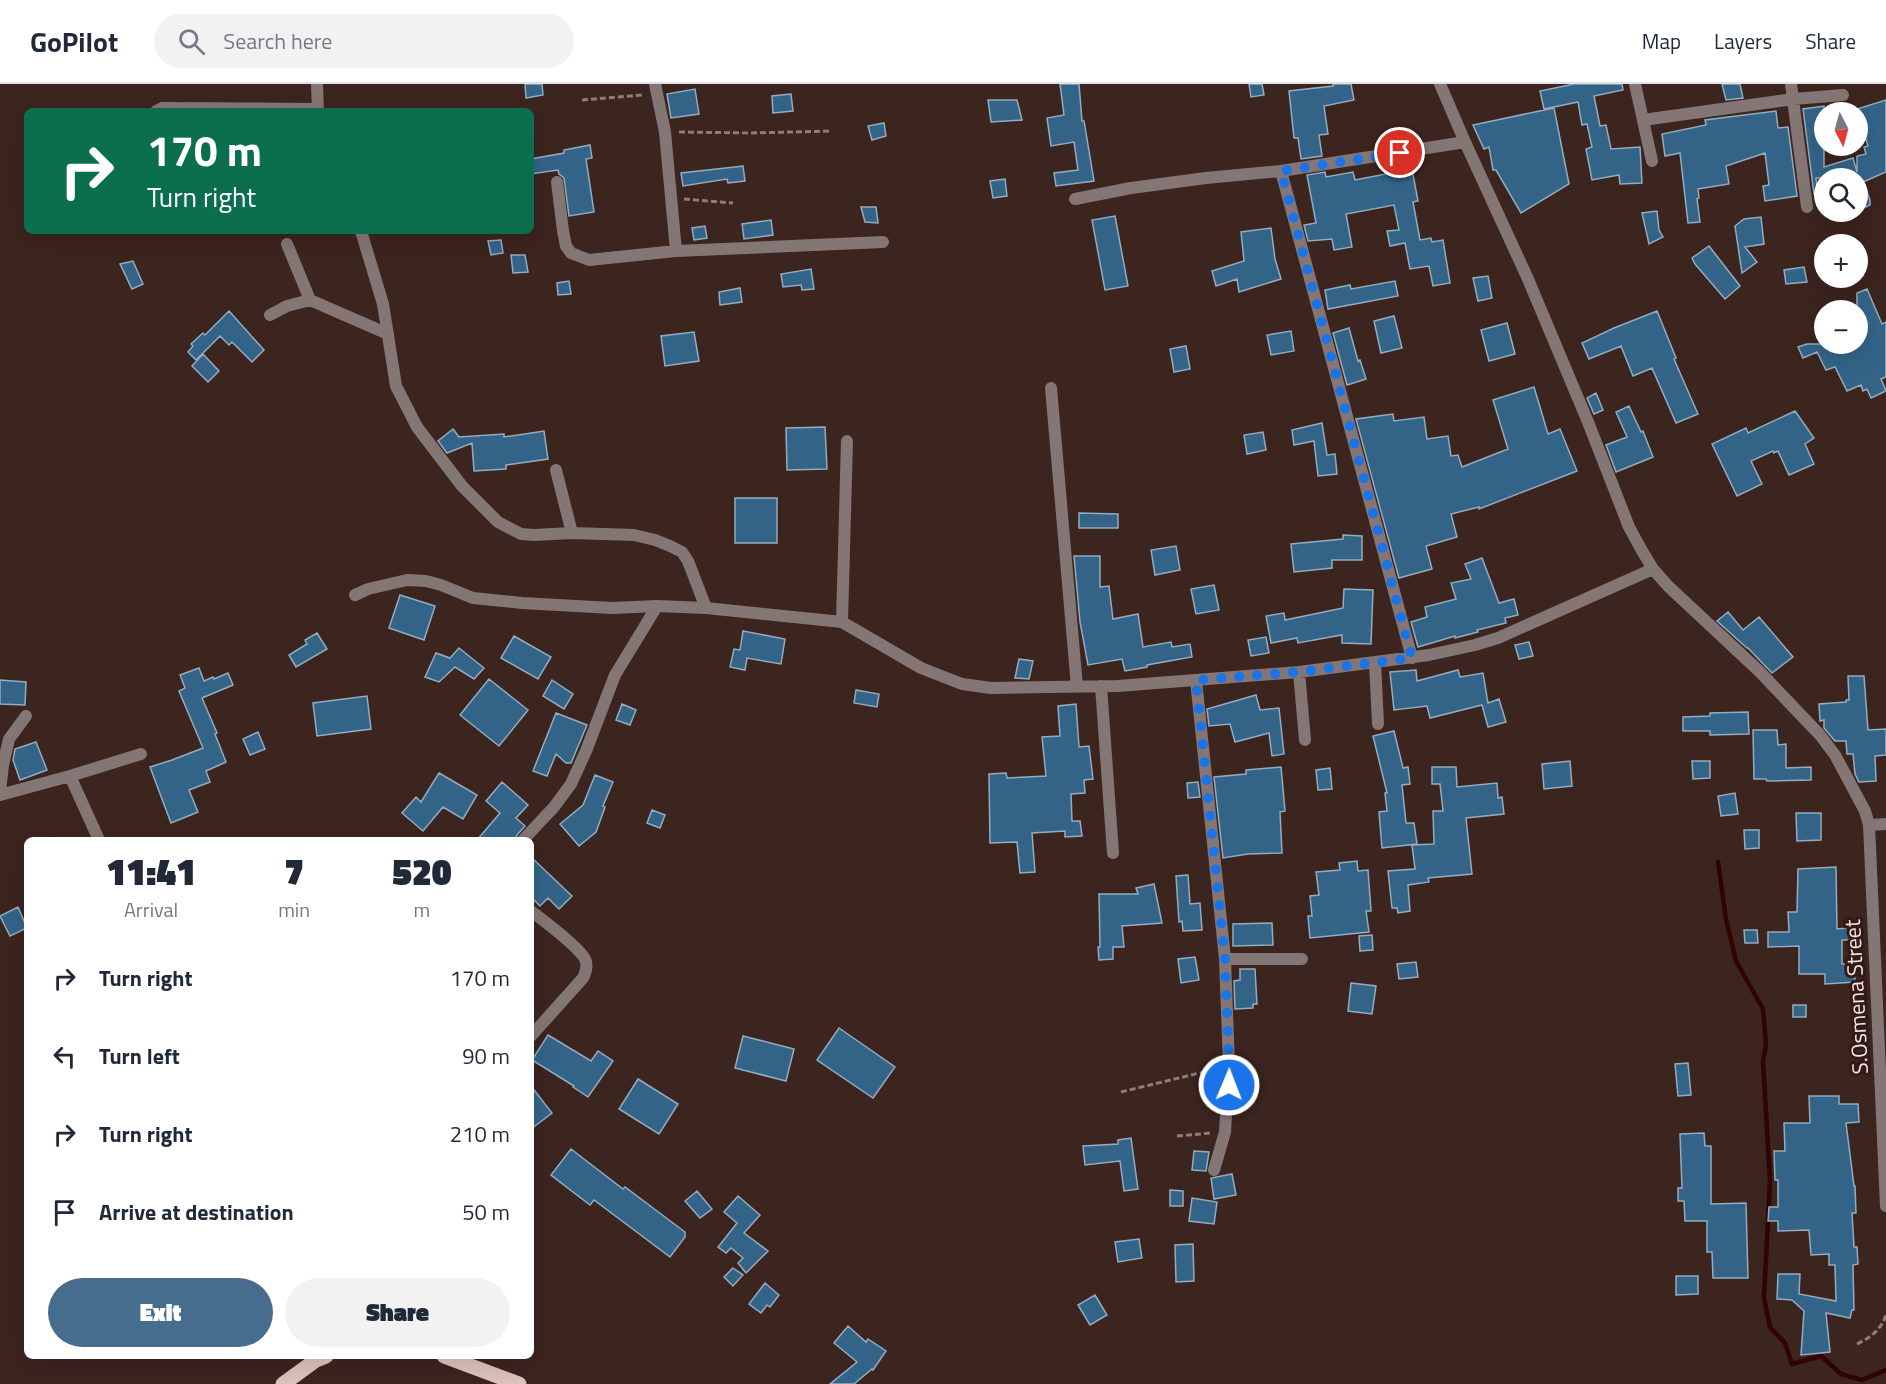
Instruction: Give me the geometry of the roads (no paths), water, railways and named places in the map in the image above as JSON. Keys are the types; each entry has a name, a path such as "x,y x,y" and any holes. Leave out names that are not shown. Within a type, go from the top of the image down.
{"main road":[{"path":"283,1384 318,1359"},
{"path":"452,1359 519,1384"}],"street":[{"path":"317,84 318,108"},
{"name":"S.Osmena Street","path":"1440,84 1528,279 1588,422 1629,528 1653,569 1668,586 1759,671 1820,735 1835,755 1865,812 1869,825 1882,1000 1886,1206"},
{"path":"1635,84 1652,161"},
{"path":"1791,84 1807,207"},
{"path":"656,89 665,132 676,251"},
{"path":"1643,120 1843,94"},
{"path":"162,108 255,108"},
{"path":"1075,199 1131,188 1281,171 1465,142"},
{"path":"1281,171 1412,658"},
{"path":"558,182 566,246 571,253 589,260 676,251 883,242"},
{"path":"362,234 383,304 396,386 417,427 462,486 498,522 521,534 634,535 655,540 682,552 688,561 706,608"},
{"path":"287,244 310,300"},
{"path":"270,315 286,306 310,300 388,334"},
{"path":"1052,388 1077,687"},
{"path":"842,622 847,441"},
{"path":"556,470 572,533"},
{"path":"356,595 368,589 407,580 426,581 473,598 522,603 600,607 706,608 842,622 921,668 962,684 990,688 1101,687 1299,672 1412,658 1475,645 1498,638 1653,569"},
{"path":"526,837 554,807 571,784 615,675 657,606"},
{"path":"1375,662 1378,724"},
{"path":"1299,672 1305,741"},
{"path":"1196,680 1225,959 1229,1065 1225,1132 1214,1170"},
{"path":"1101,687 1113,853"},
{"path":"26,716 9,739 0,793 70,777 141,754"},
{"path":"70,777 98,837"},
{"path":"1869,825 1886,824"},
{"path":"534,913 578,950 586,964 583,978 534,1032"},
{"path":"1225,959 1302,959"}],"waterway":[{"path":"1718,862 1726,919 1736,961 1763,1009 1766,1044 1763,1061 1770,1181 1764,1298 1770,1327 1785,1343 1792,1364 1821,1356 1841,1374 1862,1380 1886,1370"}]}
